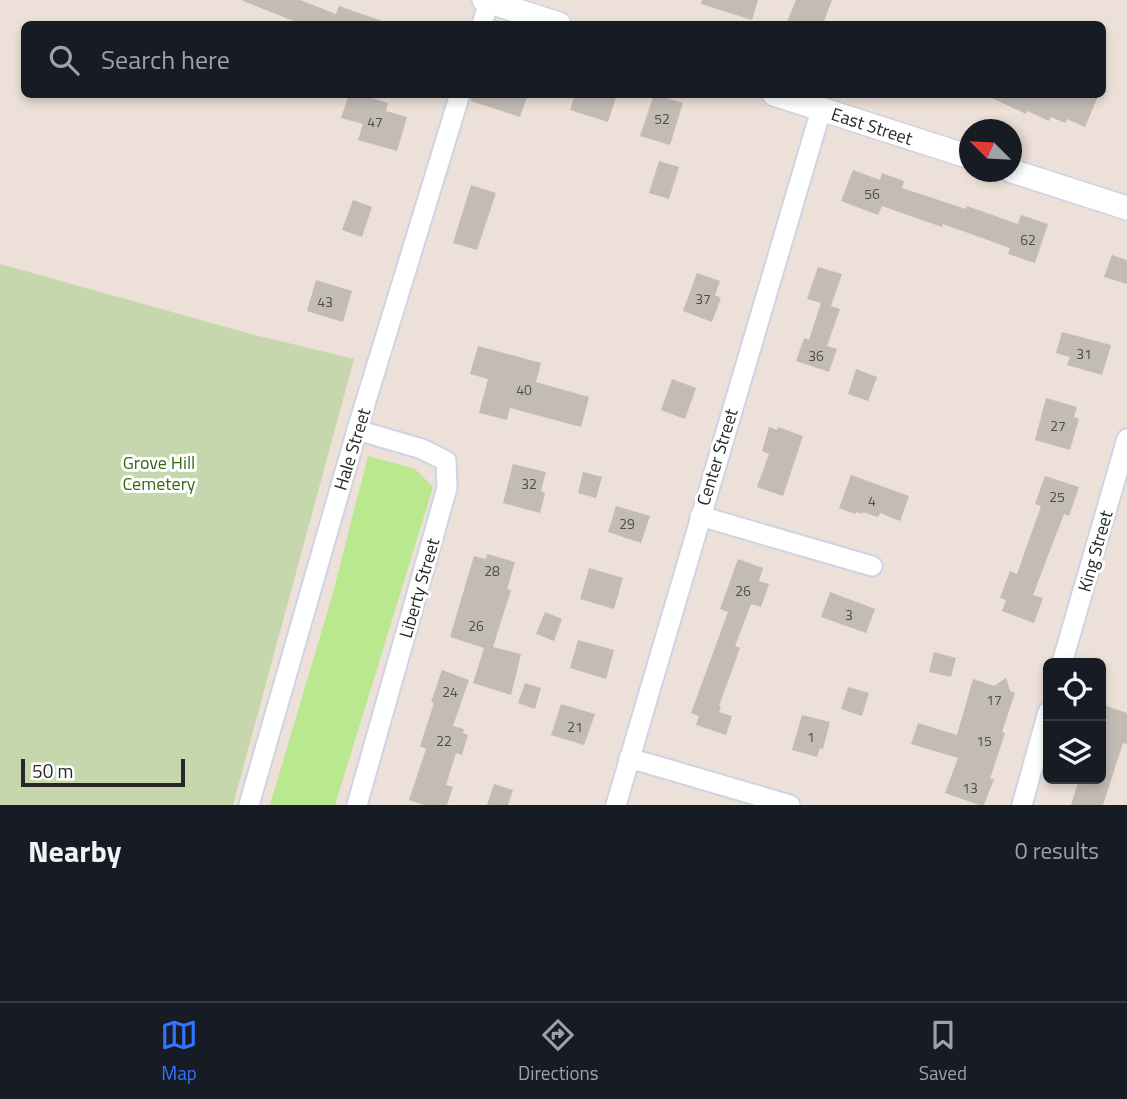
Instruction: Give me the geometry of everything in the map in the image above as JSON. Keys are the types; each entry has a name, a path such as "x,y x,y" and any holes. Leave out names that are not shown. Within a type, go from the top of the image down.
{"street":[{"path":"483,21 486,1 549,21"},
{"name":"Hale Street","path":"249,805 357,430 459,98"},
{"name":"East Street","path":"786,98 959,154"},
{"name":"Center Street","path":"616,805 821,110"},
{"path":"1022,174 1127,208"},
{"name":"Liberty Street","path":"357,430 422,449 446,461 447,488 357,805"},
{"name":"King Street","path":"1063,658 1127,439"},
{"path":"700,516 872,566"},
{"path":"1022,805 1045,721"},
{"path":"629,758 790,805"}],"green space":[{"name":"Grove Hill Cemetery","path":"0,264 251,334 354,359 233,805 0,805"},
{"path":"368,456 415,469 433,487 335,805 270,805 333,593"}],"building":[{"path":"241,0 300,0 336,14 339,6 382,21 294,21"},
{"path":"702,0 758,0 752,20 701,4"},
{"path":"796,0 832,0 824,21 787,21"},
{"path":"348,98 372,98 388,103 386,111 407,117 397,151 358,140 363,124 341,118"},
{"path":"471,98 527,98 520,117 471,101"},
{"path":"574,98 616,98 608,122 570,110"},
{"path":"653,98 667,98 683,103 670,145 640,136"},
{"path":"992,98 1097,98 1085,127 1067,119 1065,123 1051,117 1049,121 1027,111 1026,114"},
{"path":"659,161 679,167 669,199 649,193"},
{"path":"853,170 880,180 882,173 904,181 902,188 1018,224 1021,215 1048,224 1035,263 1008,254 1010,248 943,224 942,227 882,206 878,215 841,201"},
{"path":"471,185 496,193 477,250 453,243"},
{"path":"353,200 372,207 362,237 342,230"},
{"path":"1112,255 1127,260 1127,284 1104,277"},
{"path":"818,267 842,274 831,306 840,309 827,346 837,349 829,372 796,361 804,338 809,340 821,303 807,299"},
{"path":"697,273 720,281 715,295 721,298 712,322 683,311"},
{"path":"316,280 352,291 343,322 307,311"},
{"path":"1062,332 1111,345 1102,375 1067,365 1070,357 1056,353"},
{"path":"478,346 541,363 536,382 589,397 581,427 510,408 507,420 479,413 488,379 470,374"},
{"path":"856,369 877,377 868,401 848,394"},
{"path":"672,379 696,388 685,419 661,410"},
{"path":"1046,398 1077,407 1074,417 1079,419 1070,450 1035,440"},
{"path":"769,427 777,430 778,427 803,436 783,496 757,487 769,454 762,451"},
{"path":"513,464 546,472 541,490 545,494 540,513 503,503"},
{"path":"583,472 602,477 596,498 578,493"},
{"path":"851,475 909,496 900,521 880,513 878,517 863,512 855,514 839,508"},
{"path":"1045,476 1079,487 1069,516 1064,514 1033,595 1043,598 1034,623 1002,611 1006,600 1000,598 1010,571 1017,574 1041,506 1035,504"},
{"path":"616,506 650,516 641,543 608,532"},
{"path":"487,554 515,562 507,589 511,590 493,647 521,654 511,695 473,683 484,648 450,637 474,556 486,559"},
{"path":"738,559 763,568 759,581 769,584 761,607 751,604 735,646 740,648 719,706 719,712 732,716 726,735 696,725 699,716 691,713 728,612 720,609"},
{"path":"589,568 623,578 614,609 580,599"},
{"path":"830,592 875,609 866,633 821,617"},
{"path":"545,612 562,619 554,641 536,634"},
{"path":"578,640 614,650 606,679 570,668"},
{"path":"934,652 956,658 951,677 929,672"},
{"path":"442,670 469,680 453,726 464,729 463,733 468,735 462,755 456,753 446,785 453,787 447,805 424,805 409,800 426,749 420,746"},
{"path":"1006,678 1010,691 1015,693 990,779 994,779 984,805 945,793 958,758 911,744 918,723 957,735 973,679 994,686"},
{"path":"525,683 541,688 535,709 518,703"},
{"path":"848,687 869,693 862,716 841,709"},
{"path":"561,704 595,714 584,745 551,735"},
{"path":"1106,706 1127,713 1127,744 1123,743 1103,805 1071,805 1077,784 1106,784"},
{"path":"802,715 830,722 823,749 820,748 817,757 792,750"},
{"path":"494,784 513,790 508,805 487,805"}]}
